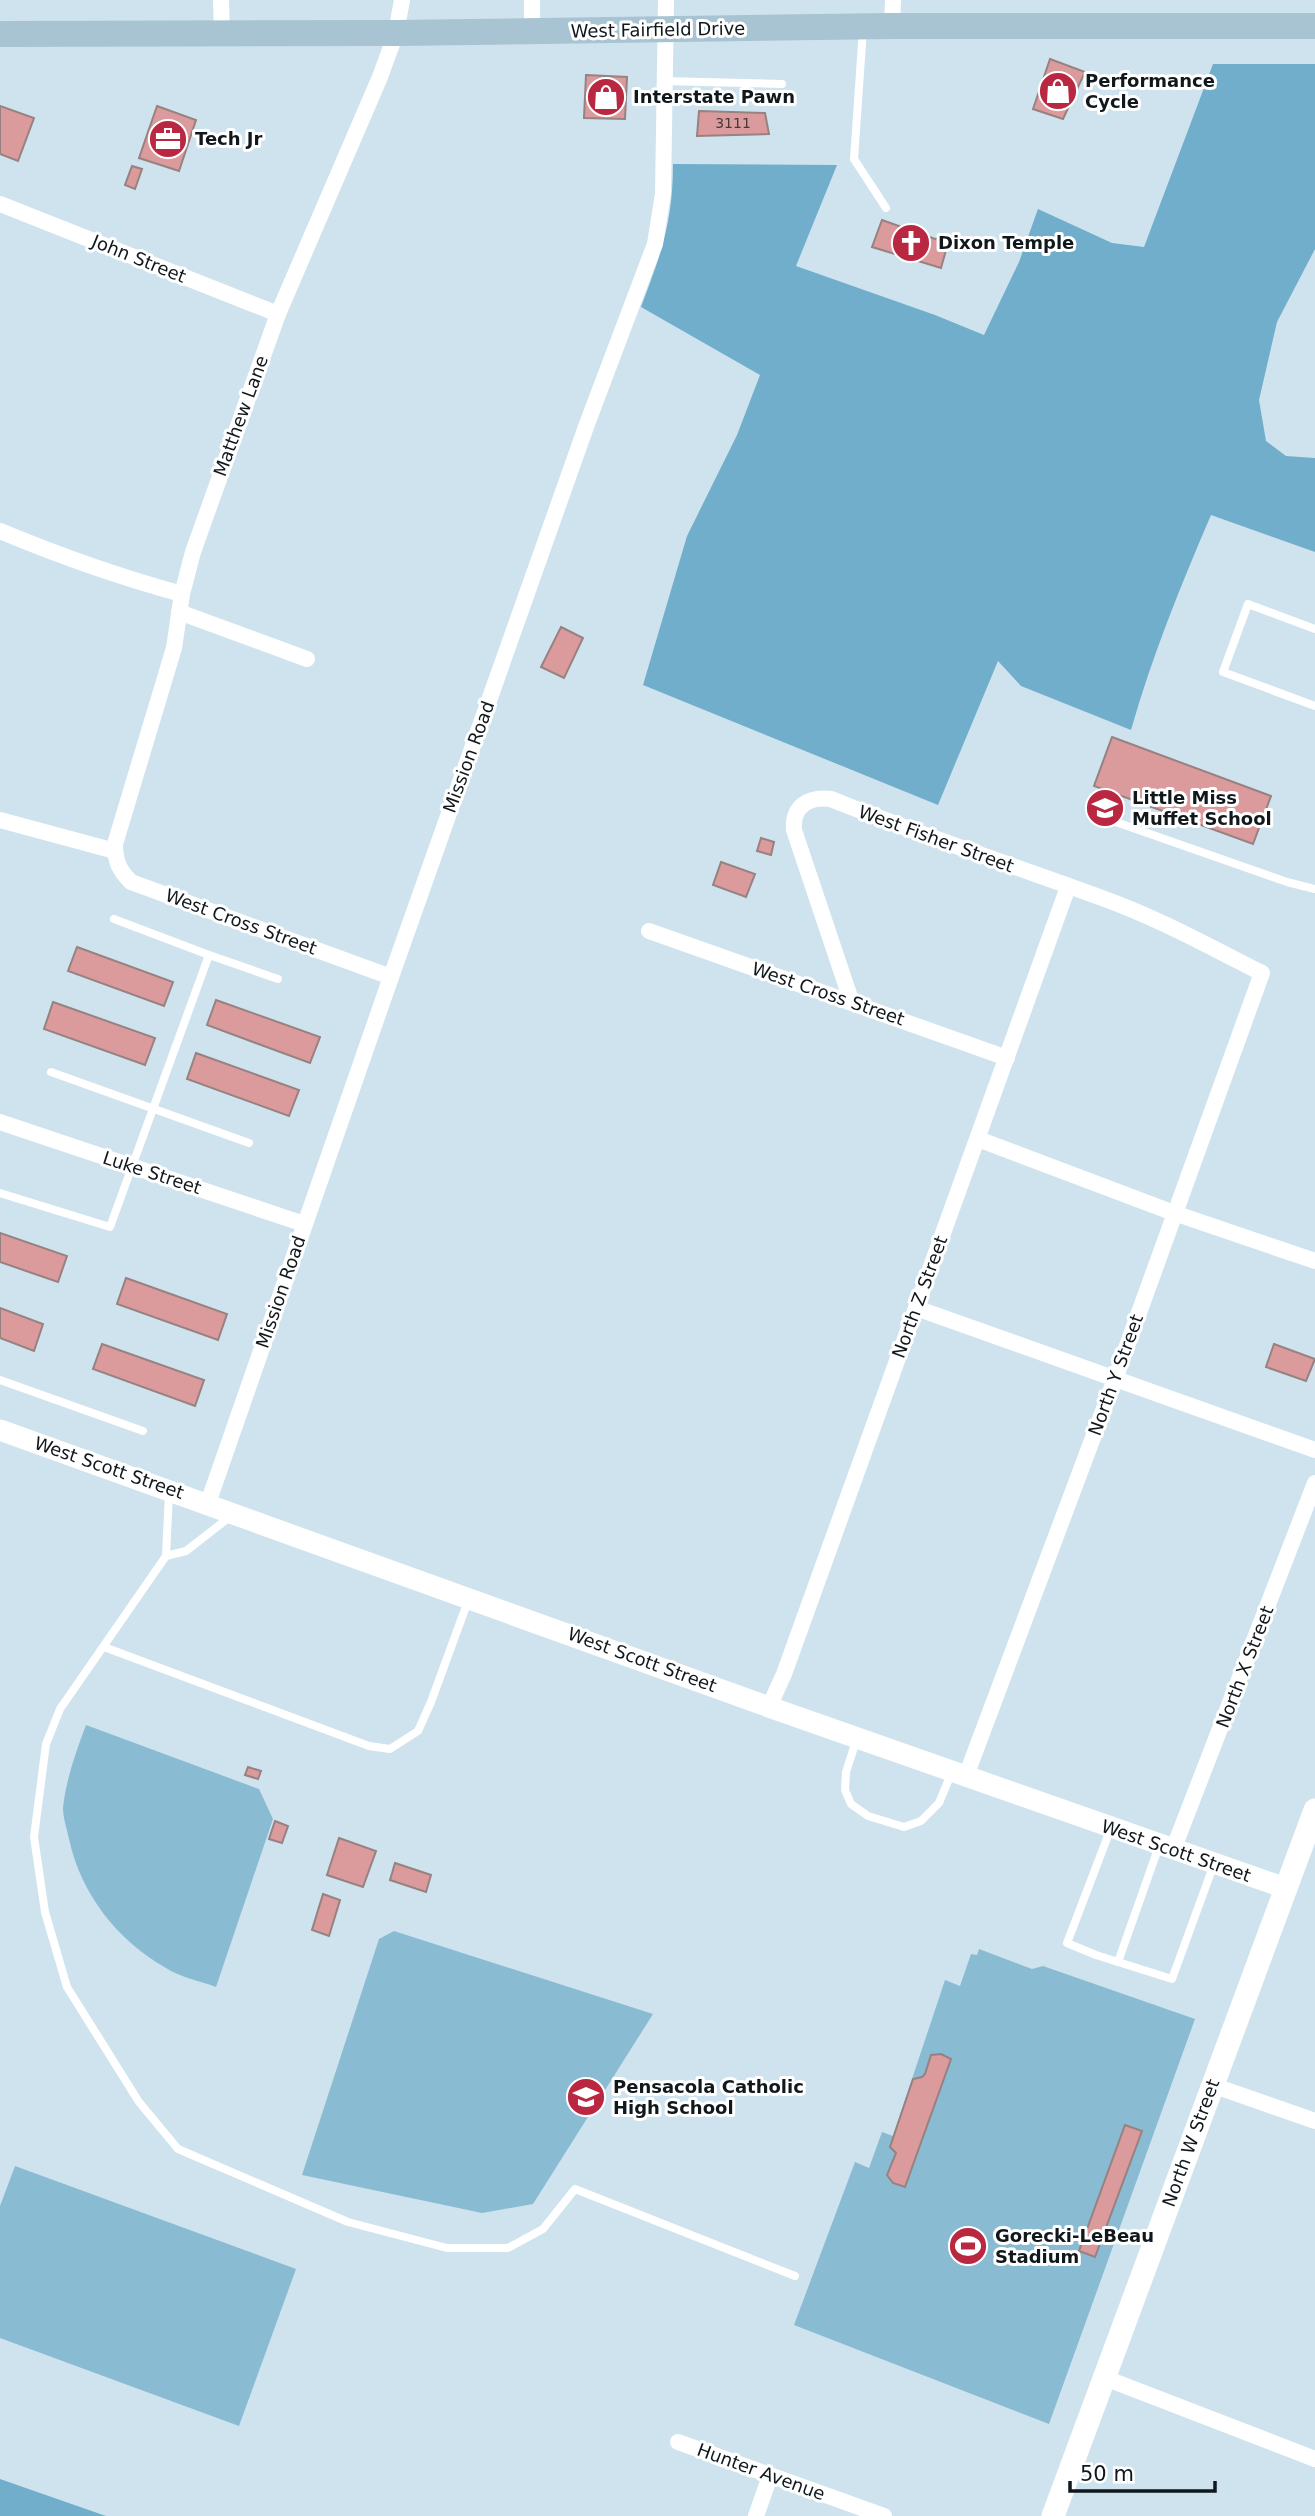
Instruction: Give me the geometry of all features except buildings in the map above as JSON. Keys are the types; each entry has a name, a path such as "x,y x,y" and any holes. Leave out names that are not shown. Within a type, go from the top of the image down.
{"main road":[{"name":"West Fairfield Drive","path":"0,34 532,32 863,26 892,13 1315,26"},
{"name":"North W Street","path":"1053,2516 1315,1810"}],"street":[{"path":"221,0 222,34"},
{"name":"Matthew Lane","path":"115,848 174,648 181,594 192,552 278,314 380,77 396,33 402,0"},
{"path":"532,0 532,32"},
{"name":"Mission Road","path":"208,1503 391,977 654,244 663,194 666,0"},
{"name":"John Street","path":"0,204 278,314"},
{"path":"0,531 119,577 181,594"},
{"path":"179,612 307,659"},
{"name":"West Fisher Street","path":"852,1003 794,830 796,811 809,800 818,797 831,799 926,837 1102,898 1161,922 1262,973"},
{"path":"0,820 115,848"},
{"name":"West Cross Street","path":"115,848 116,860 122,873 131,882 391,977"},
{"name":"North Z Street","path":"769,1707 784,1674 1068,887"},
{"name":"West Cross Street","path":"649,931 1007,1058"},
{"name":"North Y Street","path":"959,1773 1115,1379 1262,973"},
{"name":"Luke Street","path":"0,1122 304,1224"},
{"path":"978,1139 1174,1213 1315,1261"},
{"path":"916,1308 1315,1450"},
{"name":"West Scott Street","path":"0,1430 769,1707 1285,1888"},
{"name":"North X Street","path":"1166,1848 1315,1483"},
{"path":"1212,2085 1315,2121"},
{"path":"1105,2378 1315,2459"},
{"name":"Hunter Avenue","path":"678,2442 884,2516"},
{"path":"756,2516 771,2476"}],"lane":[{"path":"863,26 854,159 886,208"},
{"path":"663,81 782,84"},
{"path":"1315,629 1248,604 1223,672 1315,705"},
{"path":"1113,821 1287,883 1315,889"},
{"path":"114,919 278,979"},
{"path":"0,1193 110,1227 209,955"},
{"path":"51,1072 249,1143"},
{"path":"0,1380 143,1431"},
{"path":"169,1489 166,1556 60,1709 46,1744 34,1837 45,1912 67,1987 139,2102 178,2149 348,2222 447,2248 508,2248 543,2229 575,2189 795,2276"},
{"path":"166,1556 186,1551 235,1513"},
{"path":"104,1647 369,1746 390,1749 418,1731 469,1598"},
{"path":"857,1738 846,1772 845,1790 851,1804 868,1816 904,1827 921,1821 939,1803 959,1773"},
{"path":"1111,1828 1067,1943 1118,1962 1172,1979 1214,1864"},
{"path":"1118,1962 1166,1848"}],"shaded area":[{"path":"1213,64 1315,64 1315,249 1277,322 1259,400 1266,441 1286,456 1315,458 1315,552 1211,515 1168,621 1131,730 1021,686 998,661 938,805 643,685 687,536 737,435 760,375 641,307 668,221 673,164 837,165 796,266 984,335 1019,262 1038,209 1112,243 1144,247"},
{"path":"86,1725 259,1789 273,1819 216,1987 172,1971 132,1944 104,1914 82,1878 69,1839 63,1808 69,1776"},
{"path":"394,1931 653,2014 533,2204 482,2213 302,2175 379,1939"},
{"name":"Gorecki-LeBeau Stadium","path":"979,1949 1032,1969 1043,1966 1195,2019 1049,2424 794,2325 855,2162 869,2168 882,2132 893,2136 945,1980 960,1986 971,1954 977,1955"},
{"path":"15,2166 296,2269 239,2426 0,2338 0,2206"},
{"path":"0,2479 106,2516 0,2516"}],"place":[{"name":"Performance Cycle","path":"1058,91"},
{"name":"Interstate Pawn","path":"606,97"},
{"name":"Tech Jr","path":"168,139"},
{"name":"Dixon Temple","path":"911,243"},
{"name":"Little Miss Muffet School","path":"1105,808"},
{"name":"Pensacola Catholic High School","path":"586,2097"},
{"name":"Gorecki-LeBeau Stadium","path":"968,2246"}]}
